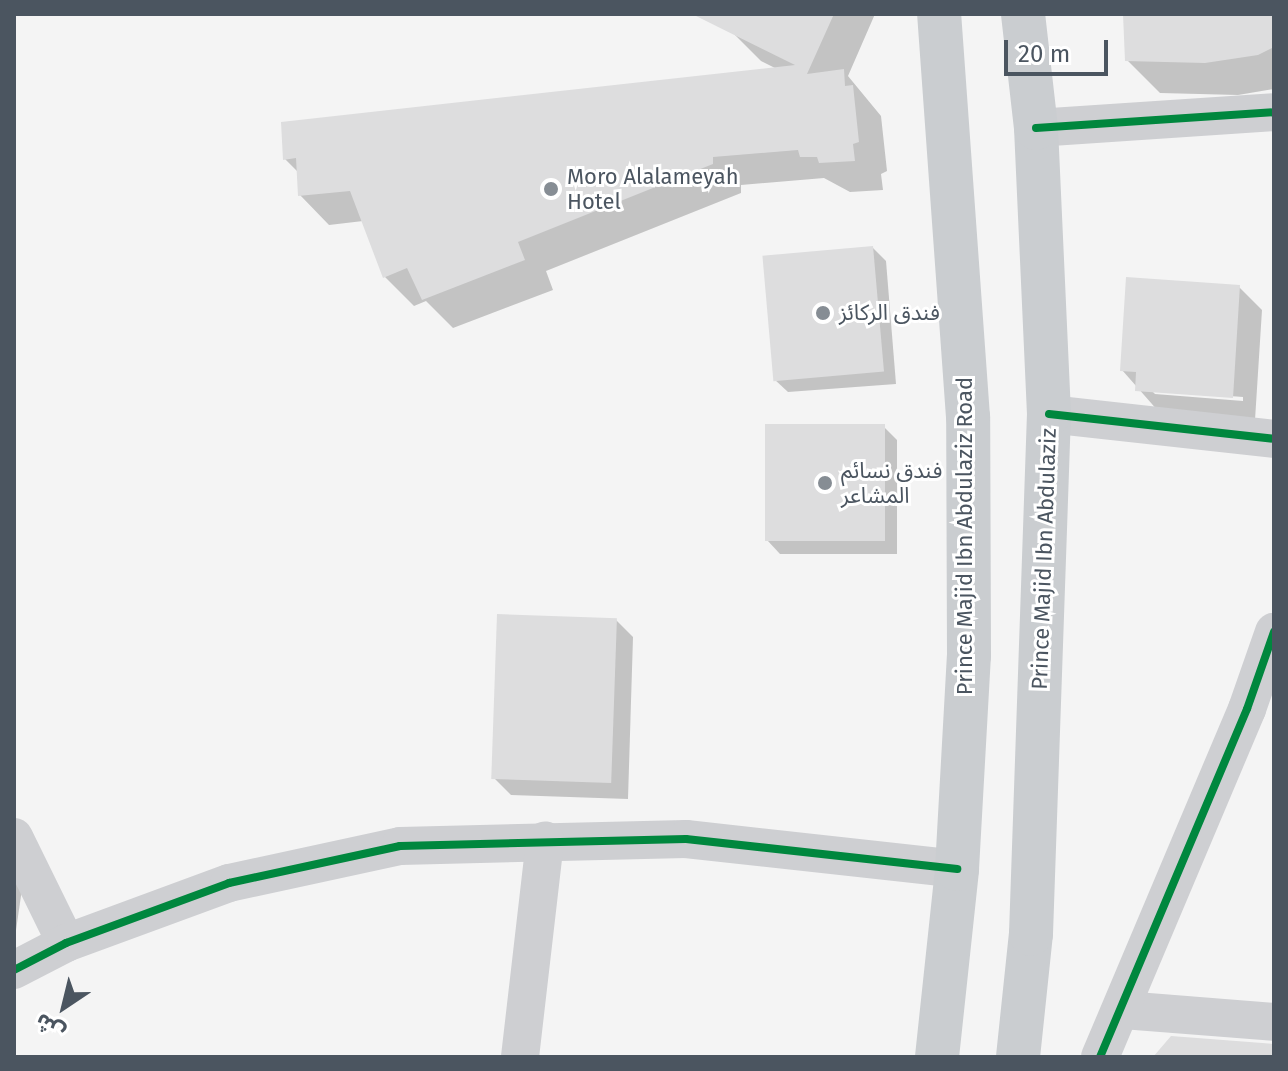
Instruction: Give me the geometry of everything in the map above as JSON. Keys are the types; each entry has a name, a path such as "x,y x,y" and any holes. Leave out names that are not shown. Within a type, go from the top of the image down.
{"main road":[{"name":"Prince Majid Ibn Abdulaziz Road","path":"937,1057 957,869 969,656 968,417 939,14"},
{"name":"Prince Majid Ibn Abdulaziz","path":"1018,1057 1031,934 1049,414 1036,128 1023,14"}],"street":[{"path":"1036,128 1274,112"},
{"path":"1049,414 1274,439"},
{"path":"1100,1057 1261,711 1274,632"},
{"path":"14,837 66,943"},
{"path":"14,970 66,943 229,883 400,846 545,840 686,839 957,869"},
{"path":"520,1057 545,840"},
{"path":"1123,1010 1274,1022"}],"building":[{"name":"Moro Alalameyah Hotel","path":"692,14 834,14 807,74 844,69 845,86 853,85 859,142 853,144 855,161 819,163 817,157 800,157 798,150 713,157 713,164 518,242 525,260 422,300 407,268 383,278 350,191 298,196 296,158 283,160 281,122 795,65"},
{"path":"1123,14 1274,14 1274,47 1258,55 1205,63 1125,61"},
{"name":"فندق الركائز","path":"873,246 884,372 773,381 762,256"},
{"path":"1126,277 1240,285 1233,398 1135,391 1136,372 1120,371"},
{"name":"فندق نسائم المشاعر","path":"765,424 885,424 885,541 765,541"},
{"path":"497,614 617,618 611,783 491,779"},
{"path":"1171,1036 1274,1044 1274,1057 1153,1057"}],"cycle path":[{"path":"1036,128 1274,112"},
{"path":"1049,414 1274,439"},
{"path":"1100,1057 1247,709 1274,632"},
{"path":"14,970 66,943 229,883 400,846 686,839 957,869"}],"place":[{"name":"Moro Alalameyah Hotel","path":"551,189"},
{"name":"فندق الركائز","path":"823,313"},
{"name":"فندق نسائم المشاعر","path":"825,483"}]}
